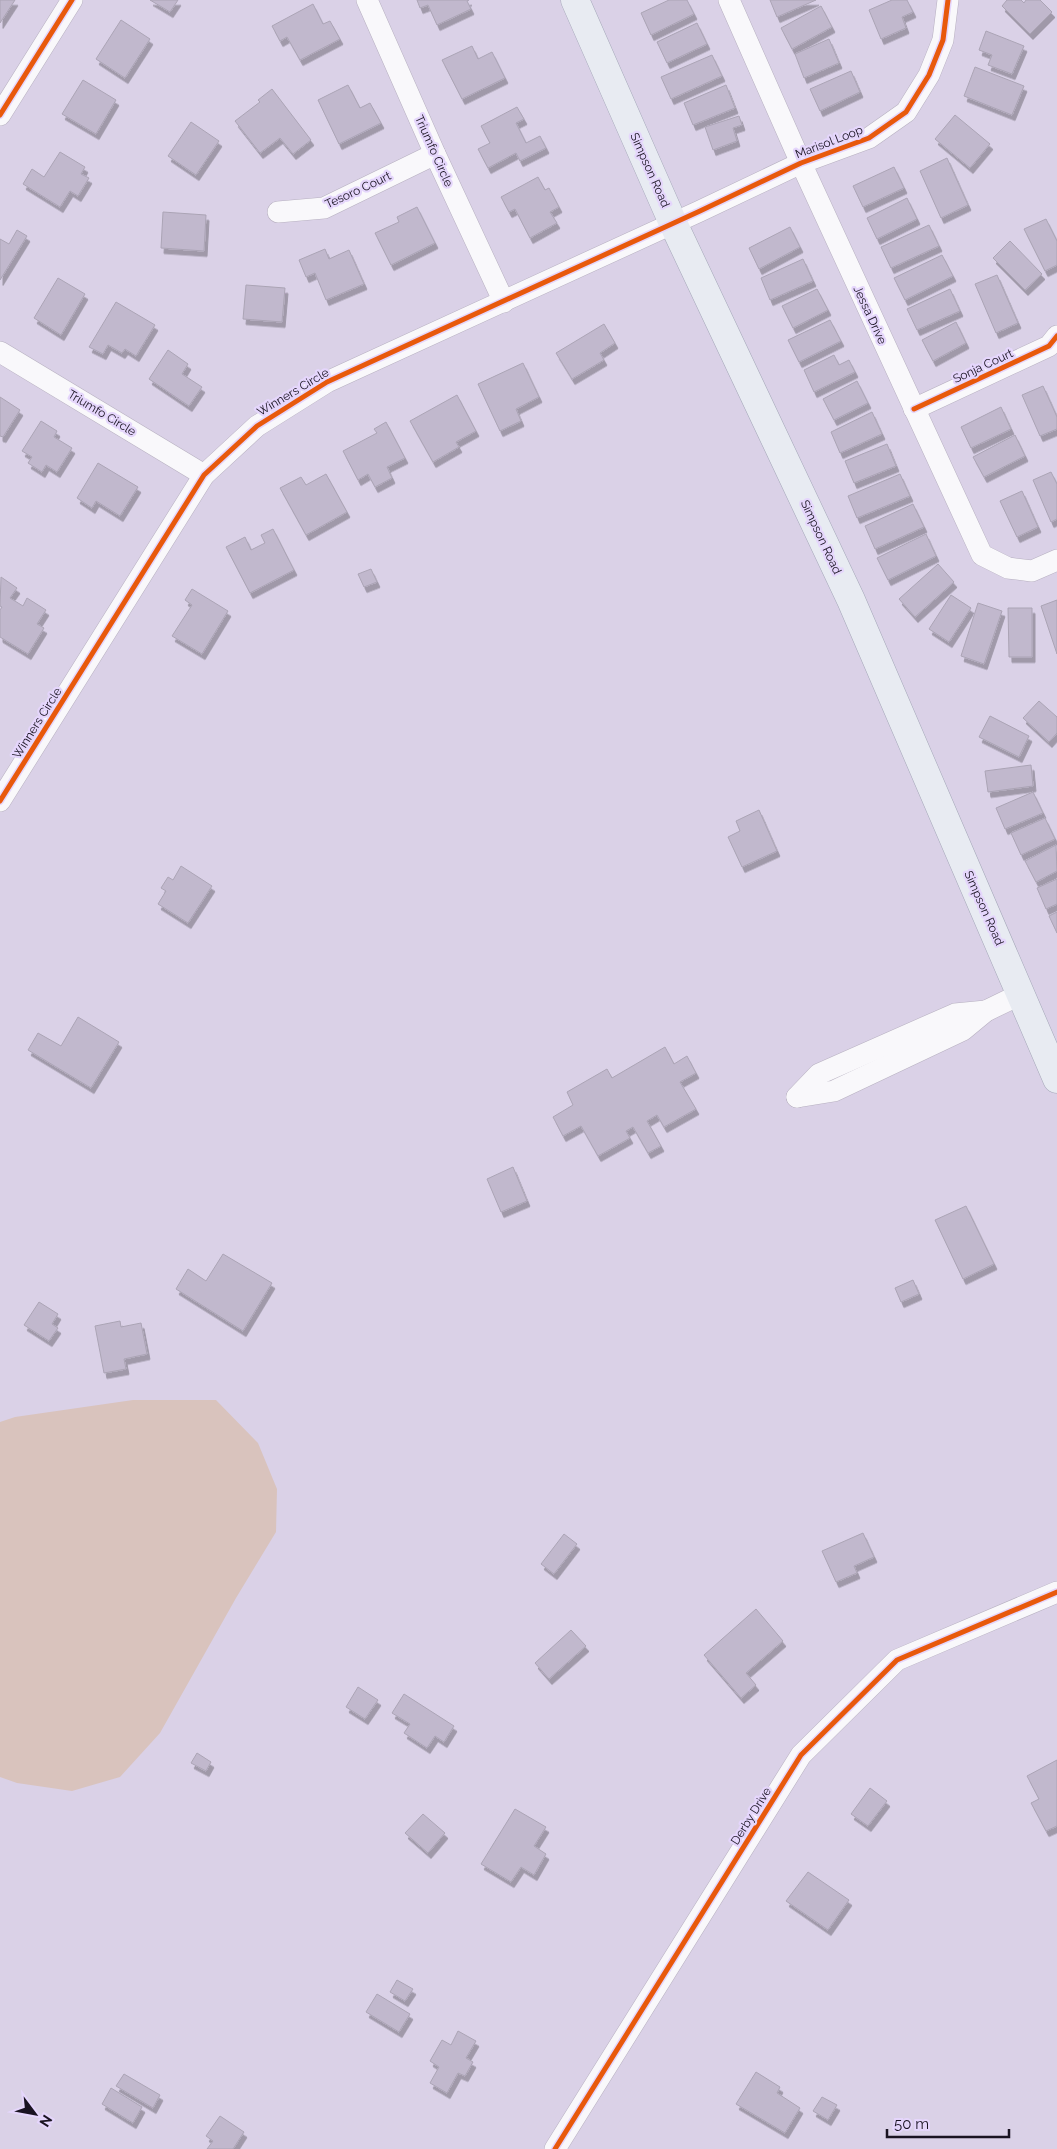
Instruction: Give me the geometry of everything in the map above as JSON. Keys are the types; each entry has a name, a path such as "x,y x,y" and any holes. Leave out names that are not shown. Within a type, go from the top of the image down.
{"main road":[{"name":"Simpson Road","path":"575,0 673,224 851,600 1057,1079"}],"street":[{"path":"0,115 72,0"},
{"name":"Triumfo Circle","path":"367,0 434,154 504,302"},
{"name":"Jessa Drive","path":"728,0 982,555 1008,568 1032,571 1057,560"},
{"name":"Marisol Loop","path":"673,224 801,163 869,138 906,112 929,75 944,40 948,0"},
{"name":"Tesoro Court","path":"278,212 324,208 434,154"},
{"name":"Winners Circle","path":"0,801 204,475 257,426 327,382 673,224"},
{"name":"Sonja Court","path":"914,409 1048,346 1057,336"},
{"name":"Triumfo Circle","path":"0,352 204,475"},
{"path":"986,1010 963,1030 834,1091 797,1096 819,1074 954,1014 986,1010 1022,994"},
{"name":"Derby Drive","path":"555,2149 801,1755 897,1660 1057,1592"}],"shaded area":[{"path":"133,1400 216,1400 258,1443 277,1489 276,1532 236,1598 160,1733 120,1777 72,1791 17,1783 0,1777 0,1422 15,1417"}],"building":[{"path":"0,0 15,0 0,23"},
{"path":"150,0 178,0 170,12"},
{"path":"417,0 469,0 467,1 471,9 437,25 428,5 420,8"},
{"path":"669,0 687,0 694,14 651,35 641,13"},
{"path":"770,0 816,0 777,17"},
{"path":"892,0 907,0 913,12 902,17 906,28 881,39 869,10"},
{"path":"1007,0 1021,0 1024,3 1026,0 1040,0 1052,12 1030,34 1002,6"},
{"path":"313,4 323,24 330,21 340,39 300,60 287,37 280,41 272,26"},
{"path":"821,6 832,27 792,49 781,28"},
{"path":"121,20 150,39 125,78 96,59"},
{"path":"697,23 707,44 667,63 657,42"},
{"path":"986,31 1024,46 1012,74 988,65 992,55 979,50"},
{"path":"829,39 839,63 804,78 795,54"},
{"path":"472,46 478,59 492,52 505,78 462,99 442,60"},
{"path":"712,55 722,76 671,99 661,77"},
{"path":"975,67 1024,86 1012,115 964,96"},
{"path":"851,71 860,92 820,111 810,89"},
{"path":"83,80 116,100 96,134 62,114"},
{"path":"348,85 360,108 370,103 381,123 339,144 318,100"},
{"path":"726,85 735,108 693,125 684,103"},
{"path":"272,89 311,140 293,154 280,138 260,153 235,121 260,102 258,100"},
{"path":"517,107 524,119 516,123 526,143 540,136 546,148 520,161 516,153 488,168 478,149 490,143 481,126"},
{"path":"955,115 990,144 970,168 935,139"},
{"path":"739,116 742,125 733,128 737,141 713,150 705,127"},
{"path":"191,122 219,141 196,175 168,156"},
{"path":"60,152 85,167 81,174 89,178 78,196 70,191 60,207 23,184 32,169 44,177"},
{"path":"947,158 968,205 941,218 920,171"},
{"path":"894,167 904,188 863,207 853,186"},
{"path":"538,177 545,190 549,188 559,207 550,212 557,223 530,238 515,209 509,212 501,197"},
{"path":"907,198 917,219 877,239 867,218"},
{"path":"417,207 435,243 391,265 375,233 399,222 397,217"},
{"path":"163,212 206,215 204,251 161,248"},
{"path":"1046,219 1057,241 1057,265 1045,271 1024,229"},
{"path":"929,225 939,246 891,268 881,247"},
{"path":"790,227 800,247 759,269 749,248"},
{"path":"17,230 27,236 0,280 0,239 9,244"},
{"path":"1010,241 1042,274 1025,290 993,258"},
{"path":"325,249 329,259 349,250 364,284 326,300 315,273 306,277 299,260"},
{"path":"942,255 953,276 905,300 894,278"},
{"path":"803,259 813,281 770,300 761,278"},
{"path":"997,275 1018,323 996,333 975,284"},
{"path":"58,278 85,294 61,335 34,318"},
{"path":"246,285 285,288 282,322 243,319"},
{"path":"817,289 828,310 793,328 782,306"},
{"path":"950,289 960,311 917,330 907,309"},
{"path":"116,302 155,325 136,356 125,349 122,353 108,345 103,354 89,347"},
{"path":"830,320 841,341 799,362 788,340"},
{"path":"956,322 966,343 933,361 922,340"},
{"path":"604,324 615,343 600,353 604,360 572,379 556,353"},
{"path":"168,350 188,364 182,374 202,387 189,406 149,379"},
{"path":"834,355 839,365 849,360 855,372 814,392 804,370"},
{"path":"523,363 539,397 516,409 521,421 500,431 478,384"},
{"path":"857,381 868,403 834,420 823,399"},
{"path":"1043,386 1057,417 1057,429 1040,436 1022,395"},
{"path":"457,395 476,431 456,442 459,447 433,462 410,421"},
{"path":"0,397 20,410 3,437 0,436"},
{"path":"1001,407 1011,429 971,448 961,427"},
{"path":"872,412 882,434 840,453 831,432"},
{"path":"41,421 57,431 54,437 72,448 57,472 46,465 42,472 28,463 32,457 22,451"},
{"path":"386,422 405,458 387,467 392,478 375,487 368,474 358,480 343,451 377,433 374,429"},
{"path":"1015,435 1025,456 984,477 973,457"},
{"path":"887,444 896,466 854,483 845,461"},
{"path":"98,463 138,487 120,516 96,501 92,508 77,498"},
{"path":"1051,472 1057,484 1057,519 1051,522 1033,480"},
{"path":"326,474 347,512 306,535 280,488 301,477 306,485"},
{"path":"900,474 910,496 857,518 848,496"},
{"path":"1022,491 1038,527 1017,537 1000,501"},
{"path":"913,504 924,527 875,549 865,526"},
{"path":"273,529 294,570 250,593 226,547 245,537 251,550 265,543 261,535"},
{"path":"926,534 936,556 888,580 877,558"},
{"path":"938,564 954,582 915,617 899,599"},
{"path":"371,569 377,582 364,587 358,574"},
{"path":"1,577 17,588 10,598 23,606 27,598 46,610 37,624 44,628 28,654 0,637"},
{"path":"192,589 228,611 202,654 172,636 192,605 185,600"},
{"path":"951,595 971,608 949,642 929,629"},
{"path":"1057,600 1057,654 1041,606"},
{"path":"978,603 1002,611 984,664 961,656"},
{"path":"1008,608 1032,608 1032,657 1009,657"},
{"path":"1039,701 1057,717 1057,733 1049,742 1023,718"},
{"path":"990,716 1029,736 1019,757 979,737"},
{"path":"1031,765 1033,786 988,792 985,771"},
{"path":"1033,792 1043,813 1005,829 996,808"},
{"path":"759,810 777,851 742,867 728,837 740,831 736,821"},
{"path":"1045,818 1055,839 1021,855 1011,833"},
{"path":"1056,845 1057,871 1036,882 1025,861"},
{"path":"181,866 212,886 188,923 158,904 166,891 161,888 168,877 173,880"},
{"path":"1057,879 1057,904 1046,909 1037,888"},
{"path":"1057,912 1057,933 1049,916"},
{"path":"78,1017 119,1042 91,1088 28,1050 38,1033 61,1046"},
{"path":"665,1047 674,1064 687,1056 696,1073 680,1082 696,1109 664,1127 657,1115 647,1121 661,1146 648,1153 633,1127 626,1131 630,1138 598,1156 581,1126 563,1136 553,1117 573,1105 567,1092 607,1069 612,1078"},
{"path":"513,1167 527,1201 501,1212 487,1179"},
{"path":"966,1206 994,1264 963,1279 935,1220"},
{"path":"223,1254 272,1283 243,1331 176,1289 188,1269 206,1281"},
{"path":"913,1280 919,1294 901,1302 895,1288"},
{"path":"39,1302 58,1314 52,1324 58,1328 49,1341 24,1325"},
{"path":"120,1321 121,1327 141,1323 147,1354 124,1359 126,1369 104,1373 95,1326"},
{"path":"863,1533 874,1557 854,1566 857,1573 836,1582 822,1551"},
{"path":"564,1534 577,1544 554,1574 541,1564"},
{"path":"756,1609 783,1641 746,1673 756,1685 741,1698 704,1655"},
{"path":"571,1630 586,1646 549,1679 535,1663"},
{"path":"358,1687 378,1700 365,1719 346,1707"},
{"path":"404,1694 454,1726 444,1742 435,1736 427,1748 404,1733 410,1724 392,1713"},
{"path":"197,1753 211,1762 206,1771 191,1763"},
{"path":"1057,1760 1057,1826 1046,1831 1031,1803 1039,1799 1027,1776"},
{"path":"870,1788 887,1801 868,1826 851,1814"},
{"path":"515,1809 546,1827 534,1846 546,1854 534,1875 521,1867 511,1882 481,1864"},
{"path":"423,1814 445,1833 428,1853 405,1833"},
{"path":"808,1872 849,1900 828,1930 786,1901"},
{"path":"397,1980 413,1989 405,2001 390,1992"},
{"path":"377,1994 410,2014 399,2032 366,2012"},
{"path":"458,2031 476,2041 466,2058 473,2062 465,2076 458,2073 447,2093 430,2083 439,2067 430,2061 442,2040 451,2045"},
{"path":"756,2072 780,2087 777,2093 800,2108 785,2133 736,2104"},
{"path":"124,2074 160,2095 153,2108 116,2086"},
{"path":"111,2088 142,2107 133,2123 102,2104"},
{"path":"822,2097 837,2105 828,2120 813,2111"},
{"path":"220,2116 244,2132 233,2149 207,2149 213,2141 206,2136"}],"cycle path":[{"path":"0,115 72,0"},
{"path":"0,801 204,475 257,426 327,382 801,163 869,138 906,112 929,75 943,40 948,0"},
{"path":"914,409 1049,346 1057,336"},
{"path":"555,2149 801,1755 897,1660 1057,1592"}]}
